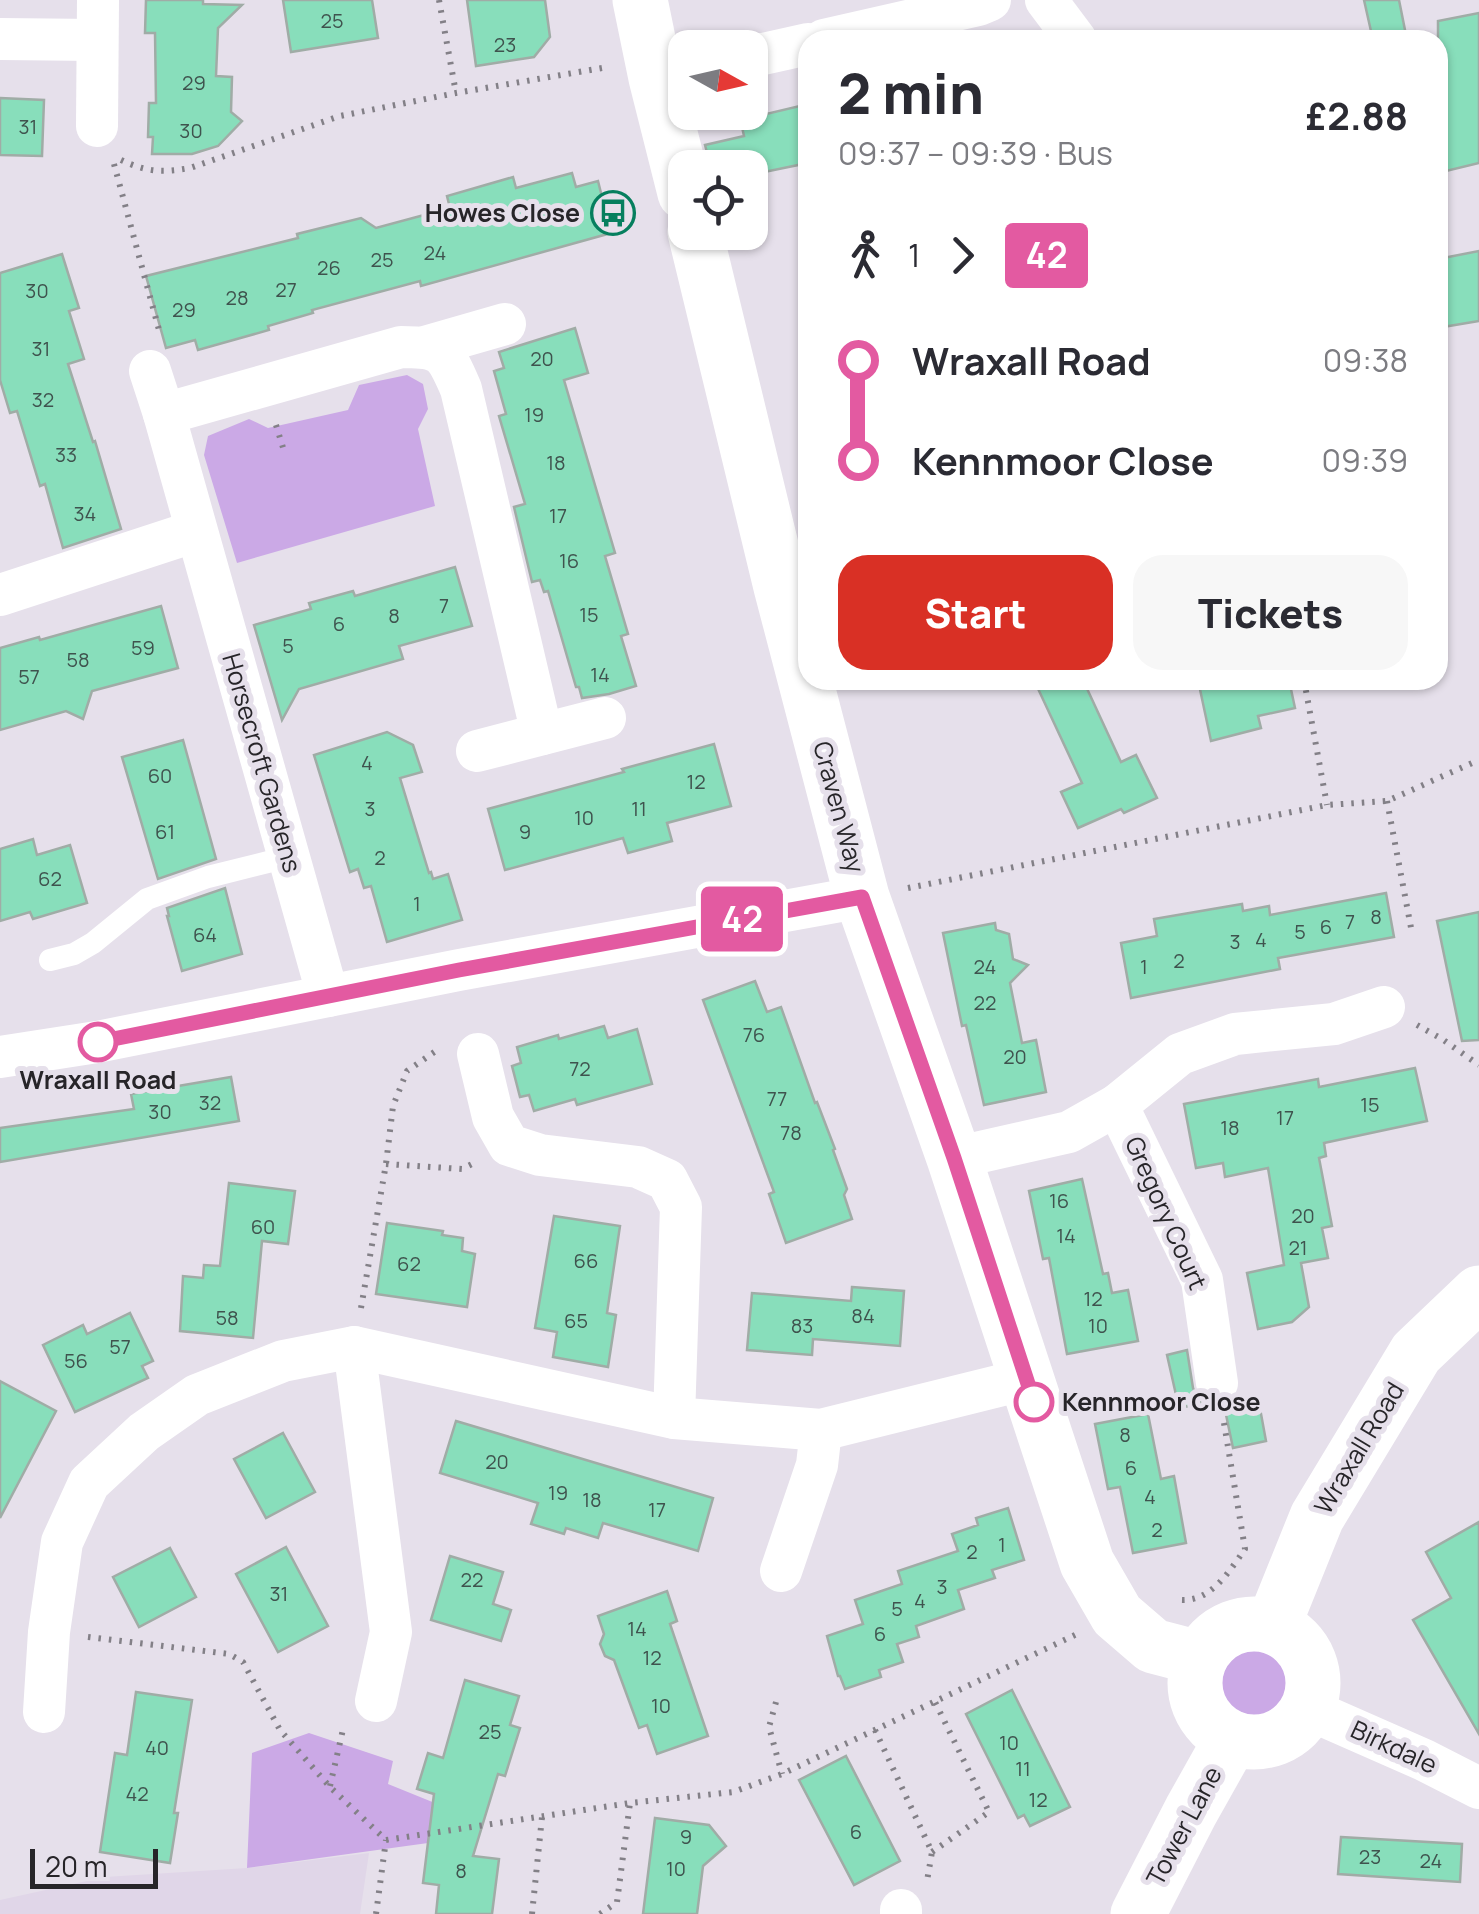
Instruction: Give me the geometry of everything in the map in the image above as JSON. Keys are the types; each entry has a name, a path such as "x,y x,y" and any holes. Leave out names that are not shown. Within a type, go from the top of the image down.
{"street":[{"path":"640,0 664,69 678,150"},
{"path":"868,30 990,0"},
{"path":"1046,0 1068,30"},
{"path":"0,40 98,20 97,126"},
{"path":"768,53 798,46"},
{"name":"Craven Way","path":"699,250 798,651"},
{"path":"164,414 401,347 425,347 505,324"},
{"path":"425,347 447,358 461,389 542,734"},
{"name":"Horsecroft Gardens","path":"150,372 328,996"},
{"path":"0,595 196,531"},
{"name":"Craven Way","path":"808,690 862,897 954,1158 1087,1563 1116,1615 1153,1646 1200,1658"},
{"path":"477,752 605,718"},
{"path":"0,1057 862,897"},
{"name":"Gregory Court","path":"954,1158 1069,1132 1117,1105 1180,1054 1235,1034 1334,1024 1384,1008"},
{"path":"463,1050 509,1145 540,1155 638,1167 667,1180 681,1206 674,1418"},
{"name":"Gregory Court","path":"1117,1105 1202,1280 1217,1383"},
{"name":"Wraxall Road","path":"1273,1626 1317,1517 1416,1352 1479,1293"},
{"path":"354,1346 391,1632 376,1701"},
{"path":"44,1712 49,1632 62,1542 89,1483 144,1432 196,1395 283,1361 354,1346 674,1418 821,1430 1026,1379"},
{"path":"781,1571 816,1465 821,1430"},
{"path":"1240,1624 1273,1626 1295,1639 1308,1656 1314,1678 1308,1709 1296,1726 1267,1742 1252,1743 1221,1733 1200,1710 1194,1691 1200,1658 1210,1642 1227,1629 1240,1624"},
{"name":"Birkdale","path":"1308,1709 1479,1788"},
{"name":"Tower Lane","path":"1138,1914 1232,1738"}],"lane":[{"path":"50,960 74,954 93,943 147,899 208,877 288,857"}],"path":[{"path":"440,0 456,93"},
{"path":"150,372 161,339 110,149 122,161 146,171 168,172 190,168 340,116 456,93 664,69"},
{"path":"1306,690 1327,805"},
{"path":"862,897 1327,805 1388,801 1479,760"},
{"path":"1388,801 1412,934"},
{"path":"1384,1008 1442,1039 1479,1065"},
{"path":"354,1346 393,1106 407,1071 434,1050 463,1050"},
{"path":"386,1164 462,1169 509,1145"},
{"path":"386,1840 733,1792 782,1774 1116,1615 1163,1600 1191,1600 1222,1582 1246,1549 1217,1383"},
{"path":"49,1632 228,1654 243,1662 280,1730 330,1788 386,1840"},
{"path":"330,1788 343,1726 376,1701"},
{"path":"776,1702 769,1727 782,1774"},
{"path":"932,1852 989,1812 935,1702"},
{"path":"876,1730 932,1852 924,1902 901,1912"},
{"path":"600,1914 617,1902 630,1804"},
{"path":"532,1914 542,1817"},
{"path":"376,1914 386,1840"}],"shaded area":[{"path":"407,375 423,384 428,409 418,429 435,506 237,563 204,455 208,436 249,419 268,428 348,410 359,385"},
{"path":"1253,1650 1277,1660 1287,1684 1277,1708 1253,1718 1229,1708 1219,1684 1229,1660"},
{"path":"309,1733 393,1761 388,1784 462,1814 457,1839 247,1868 252,1753"},
{"path":"369,1853 360,1914 0,1914 0,1900 105,1877 247,1868"}],"building":[{"path":"146,0 242,5 218,28 216,76 232,77 231,112 242,121 218,146 192,154 152,154 153,137 148,137 149,103 156,103 155,33 145,33"},
{"path":"283,0 372,0 378,38 291,52"},
{"path":"467,0 545,0 550,37 534,57 476,66"},
{"path":"1364,0 1399,0 1405,30 1371,30"},
{"path":"1479,13 1479,163 1448,171 1448,30 1438,30 1438,21"},
{"path":"0,98 44,100 42,156 0,155"},
{"path":"798,106 798,165 768,171 768,150 706,150 705,145 744,136 743,130 768,130 768,114"},
{"path":"572,173 576,187 598,181 611,233 421,286 420,281 312,310 313,313 268,326 269,330 198,350 195,340 166,348 146,276 361,218 376,228 450,208 447,196 513,177 516,188"},
{"path":"1479,251 1479,321 1448,326 1448,257"},
{"path":"62,254 79,308 69,311 84,359 68,364 121,529 63,548 45,484 40,486 17,411 10,413 0,380 0,273"},
{"path":"575,328 588,373 564,380 615,553 605,556 628,634 621,636 636,686 582,698 548,591 544,592 540,580 532,582 514,507 525,504 499,416 506,414 494,371 504,368 499,352"},
{"path":"455,567 472,626 399,646 403,659 299,689 282,720 254,625 311,609 309,603 353,591 355,596"},
{"path":"161,606 178,668 92,691 83,719 66,711 0,730 0,648"},
{"path":"1039,690 1088,690 1121,762 1136,755 1157,798 1078,828 1061,792 1082,783"},
{"path":"1200,690 1291,690 1295,708 1258,716 1261,728 1211,741"},
{"path":"387,732 413,745 422,772 400,778 429,873 433,879 448,874 462,920 387,942 371,886 364,888 358,869 350,872 314,755"},
{"path":"183,740 216,859 158,879 122,757"},
{"path":"714,744 731,806 667,823 672,841 628,853 623,838 505,870 488,809"},
{"path":"33,839 37,855 70,845 87,903 33,919 30,912 0,921 0,849"},
{"path":"225,888 242,954 182,971 167,908"},
{"path":"1386,893 1394,937 1278,958 1280,969 1131,998 1121,943 1157,936 1154,919 1242,904 1243,911 1269,906 1270,915"},
{"path":"1479,912 1479,1040 1462,1041 1437,921"},
{"path":"995,923 996,930 1009,934 1013,959 1028,965 1010,983 1022,1043 1036,1040 1046,1092 984,1105 966,1025 962,1026 943,933"},
{"path":"755,981 767,1012 781,1007 835,1149 852,1219 786,1243 769,1194 774,1192 703,1000"},
{"path":"604,1026 608,1038 637,1029 652,1084 577,1105 575,1099 534,1111 529,1095 520,1097 512,1066 521,1063 517,1047"},
{"path":"1415,1068 1427,1121 1324,1143 1326,1156 1319,1158 1332,1226 1322,1228 1328,1258 1301,1263 1309,1307 1292,1322 1258,1329 1247,1273 1284,1265 1268,1168 1225,1177 1223,1163 1196,1168 1184,1104 1318,1079 1319,1087"},
{"path":"231,1077 239,1121 0,1162 0,1128 134,1109 131,1094"},
{"path":"1082,1179 1103,1274 1108,1273 1112,1293 1128,1290 1138,1341 1067,1354 1049,1258 1043,1259 1029,1191"},
{"path":"229,1183 295,1191 288,1244 262,1241 253,1338 180,1331 183,1276 203,1278 204,1265 220,1266"},
{"path":"554,1216 620,1226 607,1313 616,1315 608,1367 553,1357 557,1332 535,1328"},
{"path":"387,1223 463,1238 462,1251 475,1254 467,1307 376,1294"},
{"path":"852,1287 904,1291 900,1346 813,1339 812,1355 747,1350 752,1293 851,1301"},
{"path":"130,1313 153,1361 142,1366 148,1378 75,1412 43,1345 83,1325 87,1334"},
{"path":"1187,1350 1193,1388 1203,1403 1179,1408 1167,1355"},
{"path":"0,1381 56,1411 0,1518"},
{"path":"1259,1403 1266,1441 1233,1448 1225,1410"},
{"path":"1148,1414 1161,1479 1174,1476 1186,1543 1133,1553 1120,1487 1108,1489 1095,1424"},
{"path":"456,1421 713,1498 698,1551 603,1523 598,1538 566,1528 564,1534 531,1524 538,1503 440,1473"},
{"path":"283,1433 315,1492 266,1518 234,1459"},
{"path":"1008,1508 1024,1560 992,1570 995,1578 958,1590 964,1609 916,1626 919,1637 897,1644 903,1662 879,1670 881,1677 845,1689 827,1636 863,1624 855,1600 902,1584 898,1571 958,1551 952,1534 978,1525 976,1518"},
{"path":"1479,1522 1479,1734 1413,1620 1451,1598 1426,1552"},
{"path":"286,1547 328,1626 278,1652 236,1574"},
{"path":"170,1548 196,1597 139,1627 113,1577"},
{"path":"450,1556 503,1572 493,1604 511,1610 501,1641 431,1620"},
{"path":"667,1591 677,1621 670,1624 708,1736 657,1754 647,1725 639,1728 614,1660 605,1656 598,1616"},
{"path":"465,1680 519,1696 510,1725 520,1728 505,1776 498,1774 473,1856 499,1859 492,1914 436,1914 439,1885 423,1883 434,1794 417,1789 428,1753 443,1758"},
{"path":"1012,1690 1070,1807 1030,1826 1024,1815 1018,1818 966,1714"},
{"path":"136,1692 192,1700 170,1863 100,1852 115,1753 127,1755"},
{"path":"846,1756 900,1861 854,1885 799,1780"},
{"path":"655,1818 709,1825 726,1846 703,1866 697,1914 643,1914"},
{"path":"1341,1837 1462,1844 1460,1882 1338,1874"}],"bus line":[{"name":"42","path":"98,1042 459,970 862,897 1034,1402"}],"place":[{"name":"Howes Close","path":"613,213"},
{"name":"Wraxall Road","path":"98,1042"},
{"name":"Kennmoor Close","path":"1034,1402"}]}
